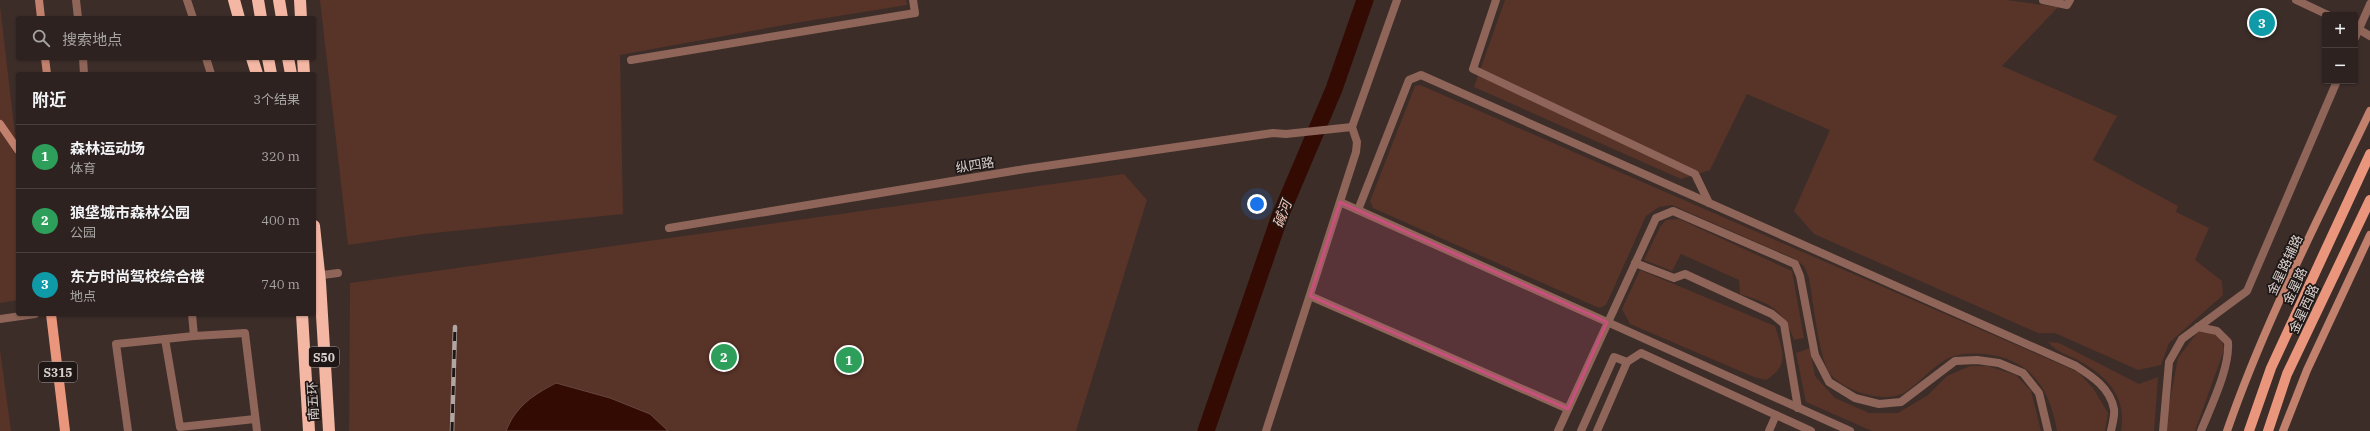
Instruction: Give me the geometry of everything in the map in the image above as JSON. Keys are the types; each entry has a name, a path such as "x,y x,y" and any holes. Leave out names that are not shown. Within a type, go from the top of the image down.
{"highway":[{"path":"234,0 238,16"},
{"path":"258,0 261,16"},
{"path":"279,0 282,16"},
{"path":"300,0 301,16"},
{"path":"253,60 256,72"},
{"path":"268,60 271,72"},
{"path":"288,60 291,72"},
{"path":"303,60 304,72"},
{"name":"南五环","path":"316,250 328,431"},
{"name":"南五环","path":"302,316 309,431"}],"main road":[{"name":"金星路","path":"2249,431 2271,368 2370,154"},
{"name":"金星西路","path":"2268,431 2288,374 2370,200"},
{"name":"S315","path":"51,316 65,431"}],"street":[{"path":"39,0 41,16"},
{"path":"76,0 78,16"},
{"path":"187,0 192,16"},
{"path":"631,60 915,13 914,0"},
{"path":"1266,431 1356,152 1357,142 1352,127 1397,0"},
{"path":"1496,0 1473,69 1695,174 1709,203"},
{"path":"2043,0 2067,5 2070,0"},
{"path":"2296,0 2322,12"},
{"path":"2358,26 2370,4"},
{"path":"2358,29 2370,36"},
{"path":"45,60 47,72"},
{"path":"83,60 84,72"},
{"path":"207,60 210,72"},
{"path":"1358,210 1409,80 1421,75 2076,366 2096,379 2107,391 2114,410 2111,431"},
{"path":"2163,431 2169,362 2182,339 2247,291 2336,84"},
{"name":"金星路辅路","path":"2227,431 2236,404 2285,292 2370,111"},
{"path":"0,124 16,147"},
{"name":"纵四路","path":"669,228 1025,169 1273,133 1286,134 1352,127"},
{"path":"1340,202 1850,431"},
{"path":"1558,431 1656,218 1673,211 1795,264 1800,276 1815,355 1830,382 1855,398 1879,404 1901,402 1955,361 1977,360 2000,363 2023,373 2039,393 2048,431"},
{"path":"2283,431 2307,370 2370,235"},
{"path":"1635,263 1674,278 1685,274 1772,314 1784,324 1798,408"},
{"path":"318,274 338,273"},
{"path":"1310,296 1568,409"},
{"path":"0,319 21,316"},
{"path":"192,316 194,336"},
{"path":"2198,327 2218,331 2228,342 2229,349 2221,377 2201,431"},
{"path":"128,431 116,344 194,336 245,333 257,431"},
{"path":"166,339 180,427 255,419"},
{"path":"1597,431 1627,362 1641,353 1776,415 1796,428 1811,431"},
{"path":"1581,431 1614,356 1627,362"},
{"path":"1769,431 1776,415"}],"highlighted area":[{"path":"1340,202 1607,322 1568,409 1310,296"}],"shaded area":[{"path":"320,0 906,0 907,5 801,22 620,55 623,214 424,234 348,245"},
{"path":"1505,0 2007,0 2058,7 2002,66 2117,116 2093,160 2178,206 2176,212 2209,228 2195,260 2222,281 2223,295 2169,343 2161,365 2138,370 2055,333 2038,333 1814,234 1794,211 1830,130 1747,94 1710,170 1681,179 1474,87"},
{"path":"0,6 16,143 16,300 0,303"},
{"path":"1420,85 2078,372 2093,388 2108,413 2105,431 2057,431 2049,402 2036,379 2026,369 2015,362 2001,357 1985,354 1966,354 1947,359 1941,362 1904,393 1895,396 1876,396 1855,391 1838,381 1831,375 1827,368 1817,329 1809,278 1804,266 1795,259 1672,205 1659,207 1646,216 1606,305 1599,308 1373,208 1370,201 1415,86"},
{"path":"1124,174 1147,200 1076,431 349,431 350,283"},
{"path":"1679,219 1792,271 1804,338 1794,340 1790,329 1780,314 1760,301 1740,294 1739,280 1681,254 1672,271 1644,260 1660,227 1666,220"},
{"path":"1640,270 1775,326 1782,350 1782,363 1779,369 1766,380 1754,377 1630,324 1622,309"},
{"path":"2200,329 2216,335 2222,341 2224,350 2195,431 2164,431 2178,358"},
{"path":"2048,342 2059,343 2139,384 2158,377 2154,431 2121,431 2121,409 2114,391 2108,383 2101,375 2078,360 2060,352"},
{"path":"1810,348 1815,376 1835,398 1869,413 1898,413 1928,395 1947,376 1970,366 1988,366 2016,375 2031,391 2041,431 1872,431 1806,402 1796,353"},
{"path":"0,350 11,431 0,431"},
{"path":"556,383 610,398 650,414 668,431 506,431 510,422 526,402"}],"waterway":[{"name":"碱河","path":"1206,431 1280,216 1334,89 1365,0"}],"railway":[{"path":"452,431 455,327"}],"place":[{"name":"东方时尚驾校综合楼","path":"2262,23"},
{"name":"狼垡城市森林公园","path":"724,357"},
{"name":"森林运动场","path":"849,360"}]}
